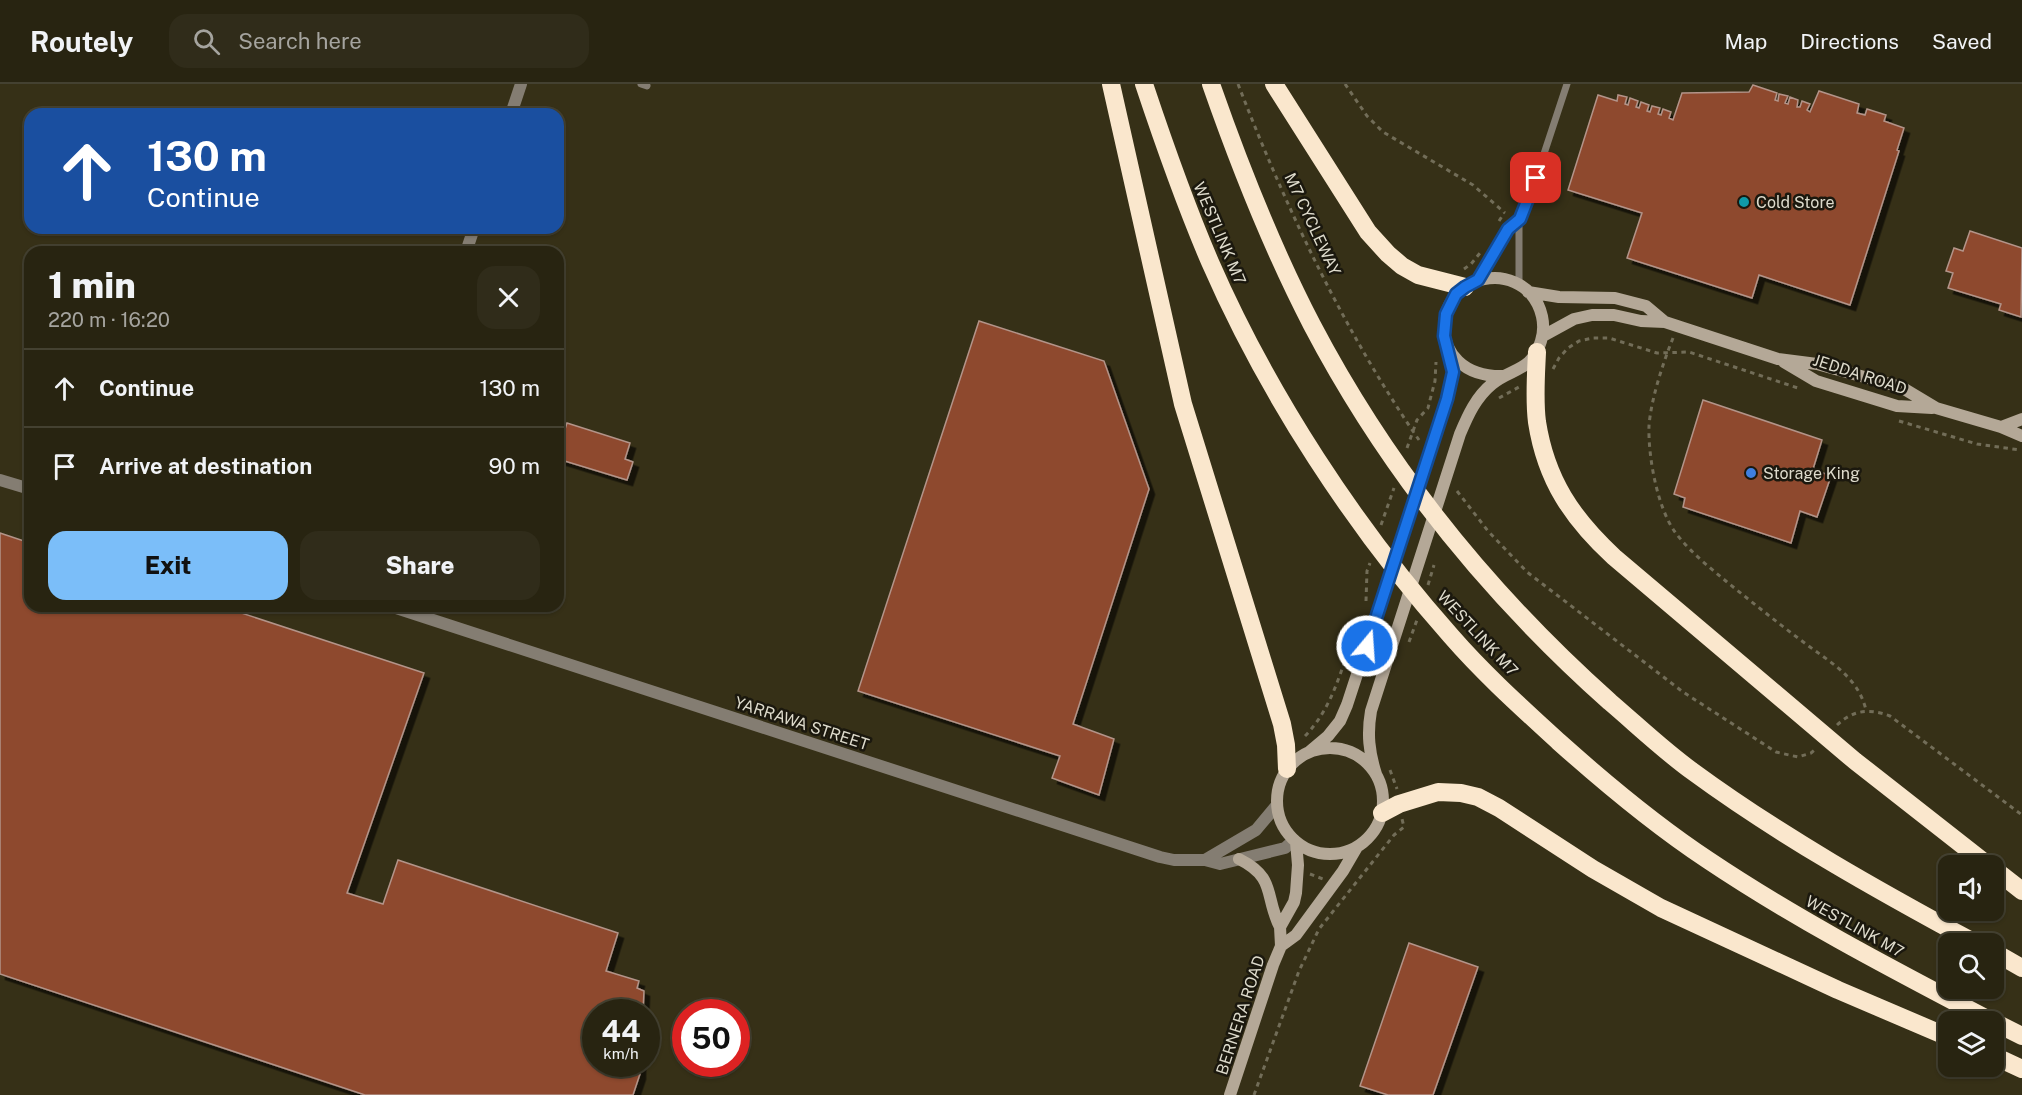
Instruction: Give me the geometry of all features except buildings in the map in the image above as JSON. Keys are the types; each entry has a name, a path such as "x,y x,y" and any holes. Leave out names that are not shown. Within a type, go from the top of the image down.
{"highway":[{"path":"1111,84 1183,404 1282,724 1287,769"},
{"name":"WESTLINK M7","path":"1144,84 1178,184 1211,264 1253,349 1296,426 1332,481 1381,550 1453,639 1527,713 1648,818 1788,912 1972,1011"},
{"path":"1212,84 1235,153 1269,237 1313,326 1360,408 1414,486 1476,566 1584,679 1689,769 1782,833 1957,933"},
{"path":"1274,84 1358,215 1388,255 1418,276 1468,279"},
{"path":"1540,344 1536,401 1537,422 1542,445 1549,468 1572,513 1588,533 1799,716 1975,855"},
{"path":"1382,813 1399,804 1438,792 1478,796 1593,869 1662,908 1725,939 1938,1033"},
{"path":"2004,877 2022,891"},
{"path":"2004,958 2022,968"},
{"name":"WESTLINK M7","path":"2004,1027 2022,1036"},
{"path":"2004,1060 2022,1068"}],"main road":[{"path":"1448,346 1453,372 1447,399 1361,666 1340,721 1328,736 1287,769 1279,786 1277,805 1285,830 1295,841 1315,852 1326,854 1358,847 1373,832 1382,813 1382,793 1370,753 1369,724 1374,701 1460,434 1470,409 1483,392 1502,376 1522,368 1540,344 1544,324 1541,312 1536,301 1524,288 1499,278 1468,279 1456,294 1446,314 1444,336 1456,361 1469,371 1485,376 1502,376"},
{"name":"JEDDA ROAD","path":"1524,288 1558,297 1615,298 1646,306 1665,322"},
{"name":"JEDDA ROAD","path":"1540,344 1574,319 1592,315 1614,315 1641,321 1665,322 1778,359 1817,364 1901,387 1936,408"},
{"name":"JEDDA ROAD","path":"1778,359 1816,381 1897,406 1936,408 2001,427 2022,436"},
{"path":"2001,427 2022,419"},
{"path":"1309,752 1324,748 1347,751 1366,762 1376,774"},
{"name":"BERNERA ROAD","path":"1230,1095 1270,972 1281,946 1280,927 1296,893 1298,865 1295,841"},
{"name":"BERNERA ROAD","path":"1281,946 1296,935 1358,847"},
{"path":"1239,859 1256,869 1265,880 1280,927"}],"street":[{"path":"513,108 521,84"},
{"path":"0,480 24,487"},
{"name":"YARRAWA STREET","path":"408,612 1160,857 1174,860 1206,860 1220,864 1285,848 1295,841"},
{"path":"1206,860 1256,830 1277,805"}],"lane":[{"path":"1524,288 1520,219 1567,84"},
{"path":"1468,279 1508,229 1520,219"}],"path":[{"name":"M7 CYCLEWAY","path":"1238,84 1304,240 1374,370"},
{"path":"1345,84 1367,116 1383,132 1473,185 1485,195 1504,213 1499,222"},
{"path":"1468,279 1471,264 1482,249"},
{"path":"1547,374 1552,371 1568,348 1579,341 1593,338 1609,338 1657,353 1667,352 1652,408 1650,438 1657,488 1673,530 1703,562 1848,676 1859,692 1866,710"},
{"path":"1406,452 1417,420 1428,408 1433,392 1436,372 1435,358"},
{"path":"1493,403 1523,384"},
{"path":"1379,532 1394,486"},
{"path":"1426,591 1436,559"},
{"path":"1366,603 1367,571 1370,561"},
{"path":"1408,646 1419,613"},
{"path":"1301,739 1319,719 1331,700 1350,645"},
{"path":"1389,767 1397,790"},
{"path":"1254,1095 1299,971 1319,929 1394,835 1404,827"}],"place":[{"name":"Cold Store","path":"1744,202"},
{"name":"Storage King","path":"1751,473"}],"route":[{"path":"1367,646 1447,399 1453,372 1444,336 1446,314 1456,294 1478,280 1508,229 1520,219 1536,178"}]}
